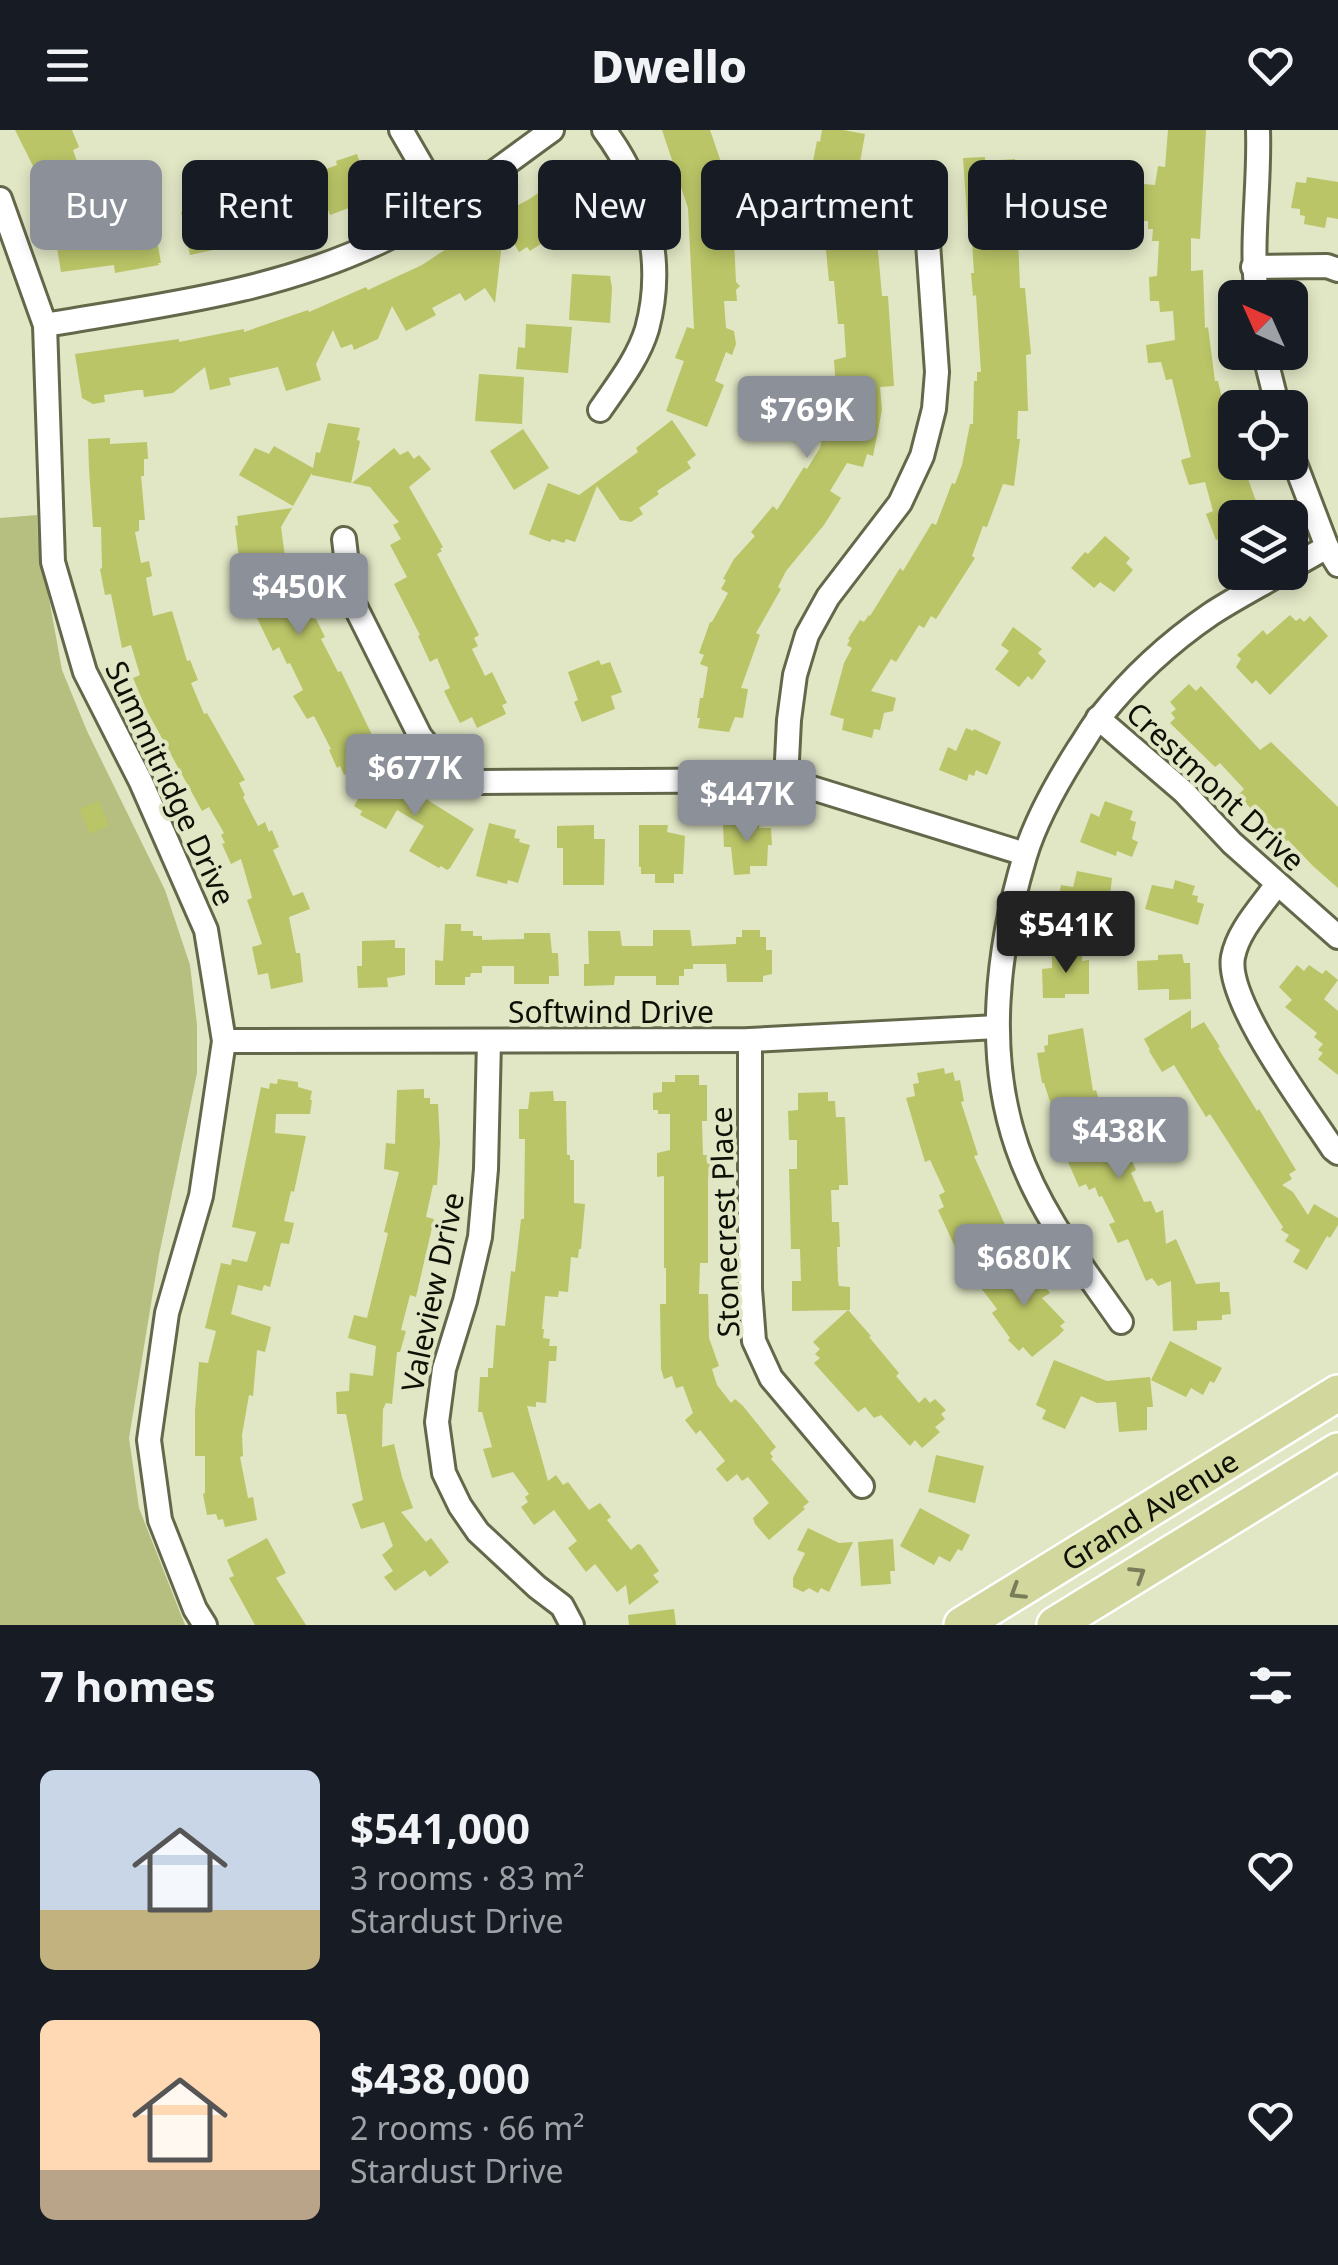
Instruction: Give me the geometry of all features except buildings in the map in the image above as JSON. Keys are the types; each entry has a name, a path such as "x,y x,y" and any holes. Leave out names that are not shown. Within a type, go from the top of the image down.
{"main road":[{"name":"Grand Avenue","path":"962,1625 1338,1394"},
{"name":"Grand Avenue","path":"1055,1625 1338,1451"}],"street":[{"path":"401,130 418,160"},
{"path":"510,160 552,130"},
{"path":"600,410 629,368 646,330 653,288 653,242 642,200 621,153 604,130"},
{"path":"1254,280 1258,130"},
{"name":"Summitridge Drive","path":"0,198 45,325 53,562 84,672 141,782 206,930 224,1041 201,1196 166,1313 150,1440 160,1520 205,1625"},
{"path":"45,325 231,294 308,271 359,250"},
{"path":"786,780 795,675 807,636 828,597 900,504 922,456 938,372 929,250"},
{"path":"1253,267 1327,266 1338,270"},
{"path":"1302,480 1332,556"},
{"path":"344,539 351,598 420,736 458,774 482,782 786,780 1025,854"},
{"path":"1121,1322 1035,1193 1016,1146 1003,1094 997,1028 1003,948 1025,854 1054,790 1098,718 1170,645 1253,590"},
{"name":"Crestmont Drive","path":"1098,718 1184,792 1232,843 1338,937"},
{"path":"1278,884 1240,938 1232,961 1236,987 1247,1016 1338,1152"},
{"name":"Softwind Drive","path":"224,1041 750,1040 997,1028"},
{"name":"Stonecrest Place","path":"750,1040 750,1289 754,1341 771,1378 862,1486"},
{"name":"Valeview Drive","path":"489,1041 480,1237 444,1369 438,1422 444,1473 478,1532 504,1559 562,1606 572,1625"}],"green space":[{"path":"37,515 62,670 87,731 165,890 190,965 197,1025 197,1073 159,1255 129,1438 139,1508 185,1625 0,1625 0,518"}]}
